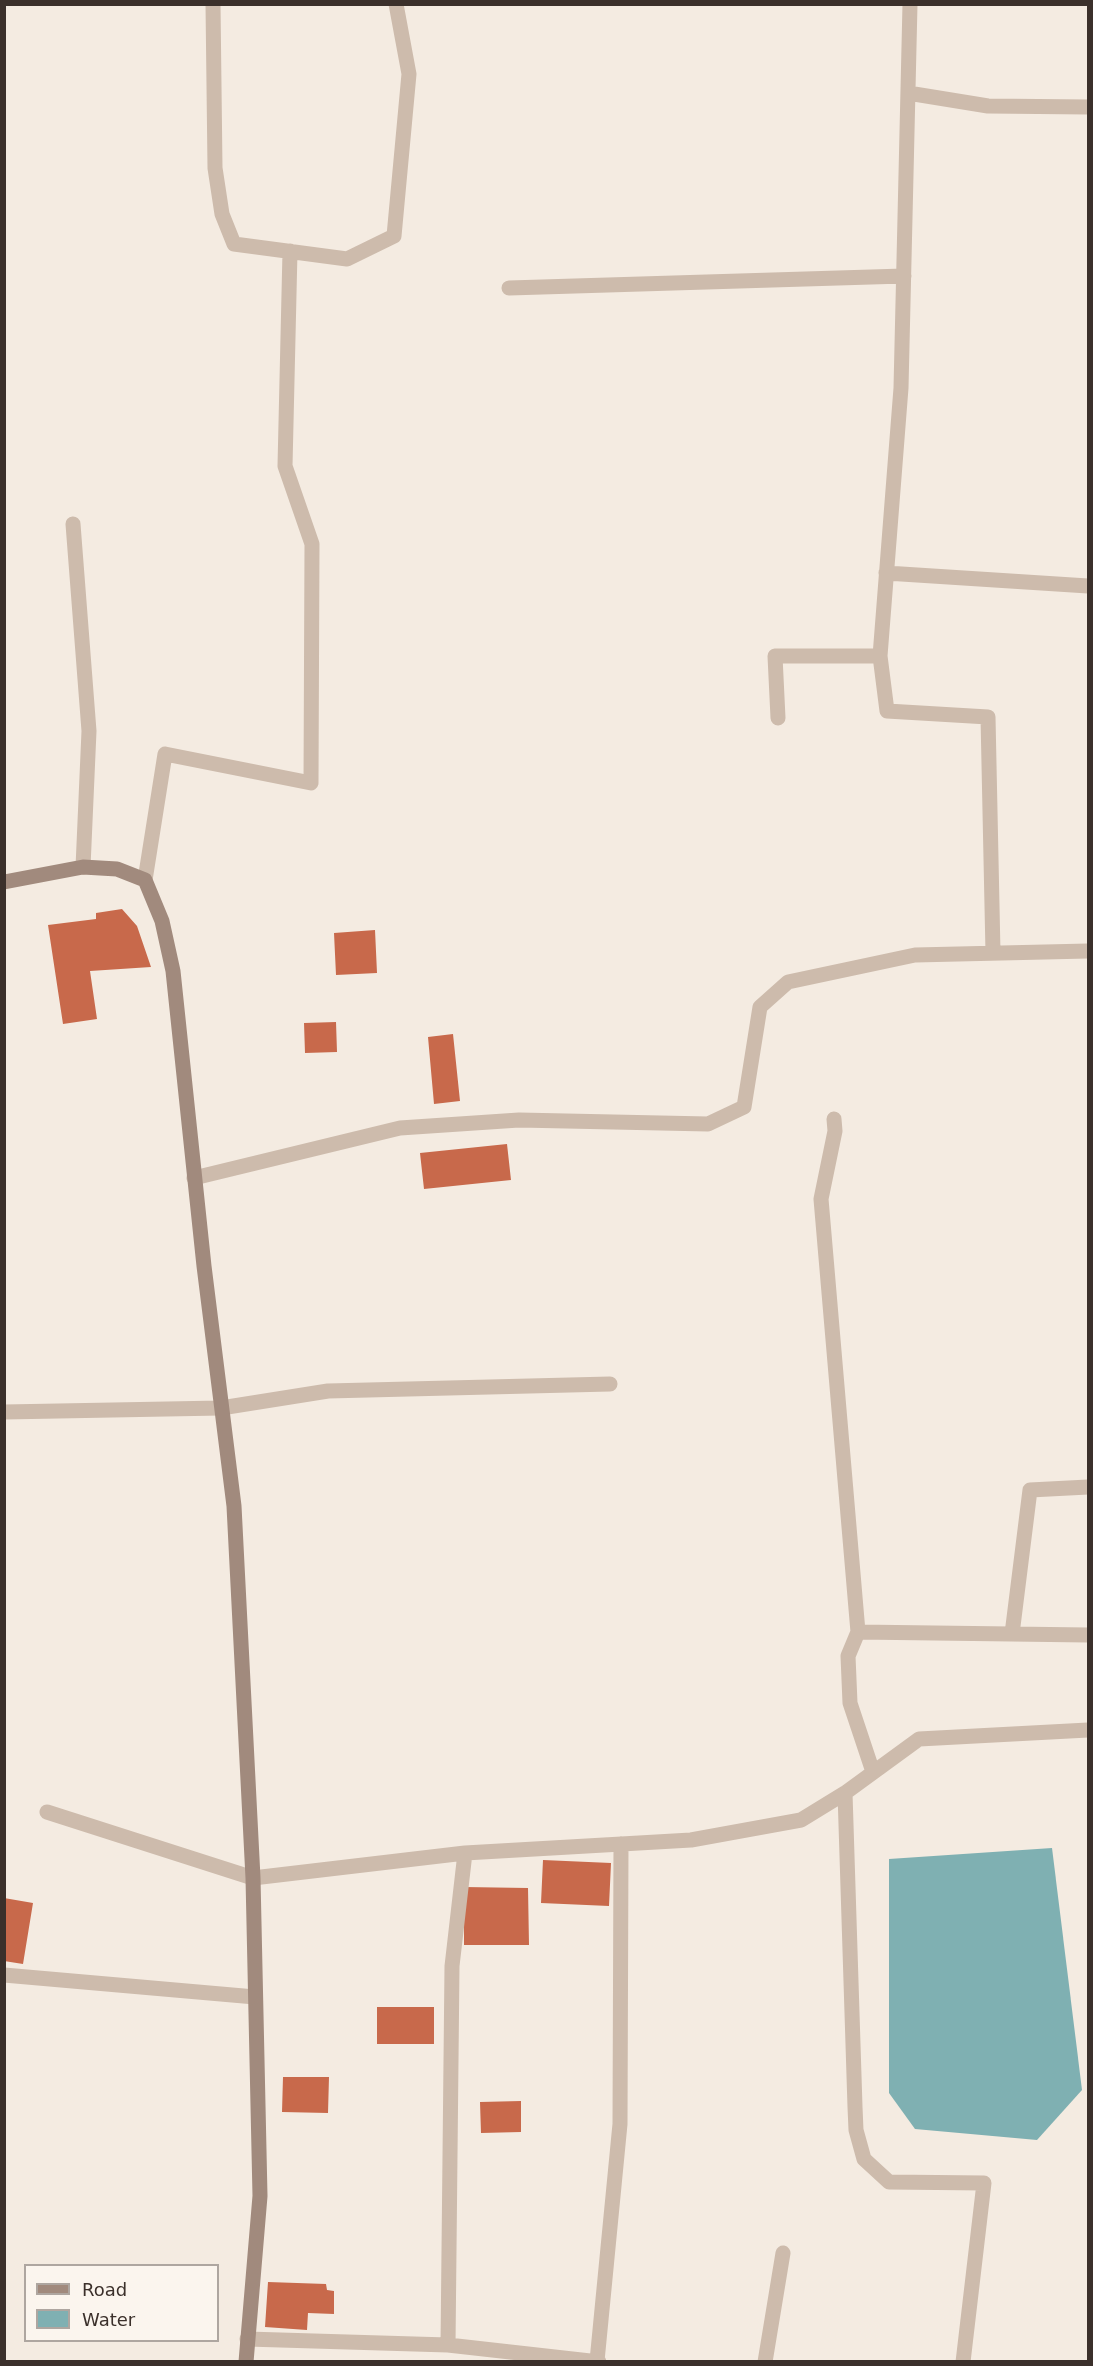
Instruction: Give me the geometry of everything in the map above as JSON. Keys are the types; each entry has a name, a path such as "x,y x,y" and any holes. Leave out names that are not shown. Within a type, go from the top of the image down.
{"street":[{"path":"213,4 214,168 222,213 234,244 347,259 394,236 409,74 396,4"},
{"path":"910,4 901,388 880,656 887,711 988,717 993,953"},
{"path":"908,93 988,106 1089,107"},
{"path":"246,2361 260,2196 253,1878 234,1506 194,1178 173,971 162,921 145,880 165,754 311,783 312,544 285,466 290,251"},
{"path":"509,288 904,276"},
{"path":"73,524 89,731 83,867"},
{"path":"886,573 1089,586"},
{"path":"778,718 775,657 880,656"},
{"path":"4,882 83,867 117,869 145,880"},
{"path":"194,1178 400,1128 519,1120 708,1124 744,1107 760,1007 788,982 915,955 1089,951"},
{"path":"834,1119 835,1131 820,1199 858,1632 848,1656 850,1703 873,1772"},
{"path":"4,1412 222,1408 328,1391 610,1384"},
{"path":"1012,1634 1030,1490 1089,1487"},
{"path":"858,1632 1089,1635"},
{"path":"47,1812 253,1878 465,1852 691,1840 801,1820 844,1793 919,1739 1089,1730"},
{"path":"844,1793 856,2118 864,2159 889,2182 984,2182 963,2361"},
{"path":"248,2339 448,2345 598,2361 621,2124 621,1844"},
{"path":"448,2345 452,1966 465,1852"},
{"path":"4,1975 255,1997"},
{"path":"765,2361 783,2253"}],"water":[{"path":"1052,1848 1082,2090 1037,2140 915,2129 889,2093 889,1859"}],"building":[{"path":"122,909 137,926 151,967 90,971 97,1019 63,1024 48,925 96,919 96,913"},
{"path":"375,930 377,973 336,975 334,933"},
{"path":"336,1022 337,1052 305,1053 304,1023"},
{"path":"453,1034 460,1101 434,1104 428,1037"},
{"path":"507,1144 511,1180 424,1189 420,1153"},
{"path":"543,1860 611,1863 609,1906 541,1903"},
{"path":"464,1887 528,1888 529,1945 464,1945"},
{"path":"4,1898 33,1903 23,1964 4,1961"},
{"path":"377,2007 434,2007 434,2044 377,2044"},
{"path":"283,2077 329,2077 328,2113 282,2112"},
{"path":"521,2101 521,2132 481,2133 480,2102"},
{"path":"268,2282 326,2284 327,2290 334,2291 334,2314 308,2313 307,2330 265,2327"}]}
